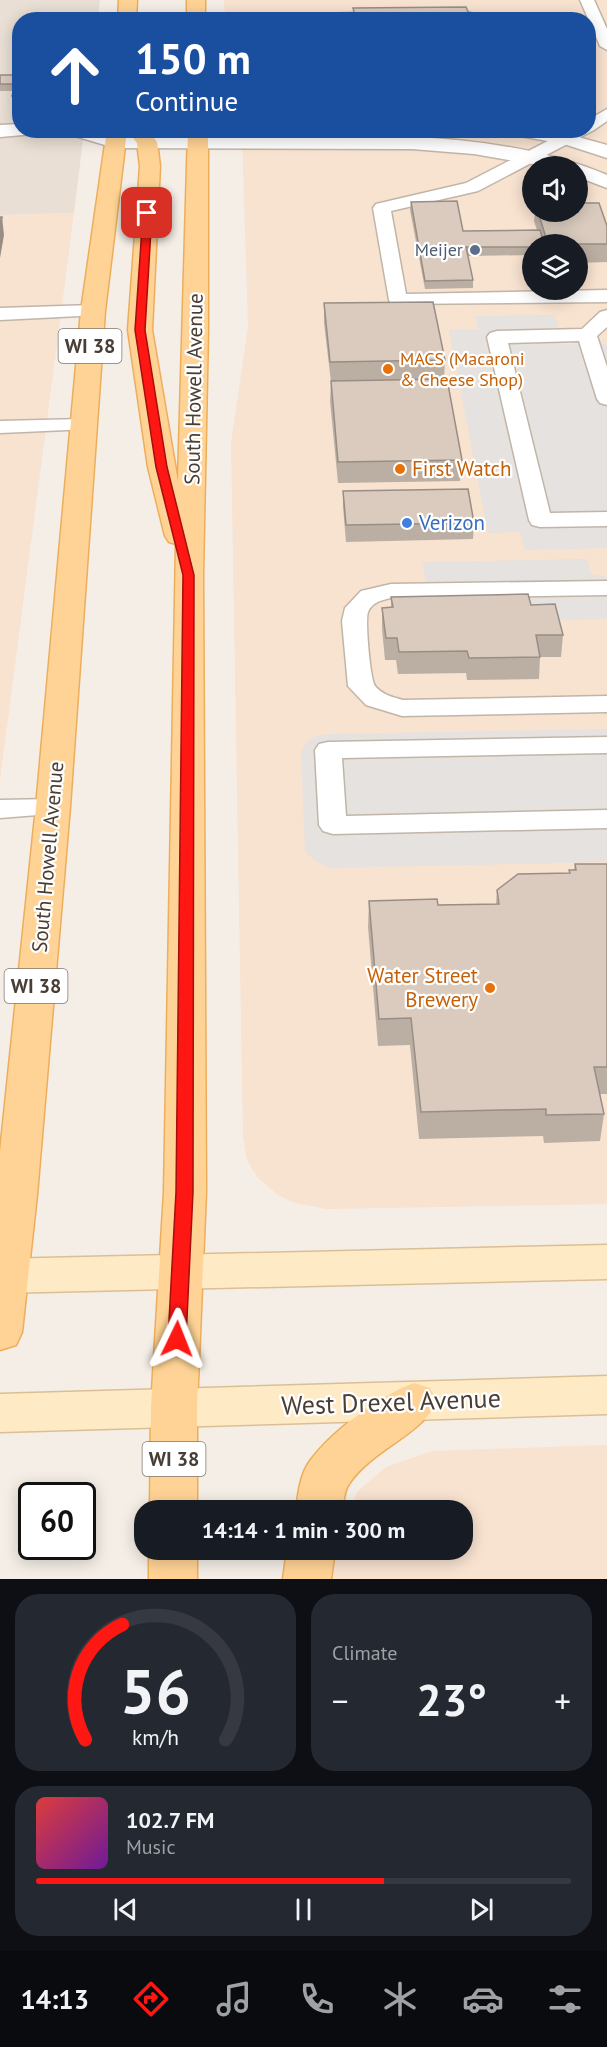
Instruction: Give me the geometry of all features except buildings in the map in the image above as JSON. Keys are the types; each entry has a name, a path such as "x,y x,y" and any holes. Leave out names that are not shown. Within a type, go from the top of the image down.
{"main road":[{"name":"South Howell Avenue","path":"0,1332 3,1276 53,807 93,311 116,138"},
{"path":"143,138 150,166 140,330 161,467 189,575"},
{"name":"South Howell Avenue","path":"174,1500 174,1407 185,1192 189,575 198,138"},
{"path":"322,1500 326,1476 358,1442 414,1402"},
{"path":"173,1560 173,1579"},
{"path":"307,1579 310,1560"}],"street":[{"path":"280,138 404,141 495,149 533,156"},
{"path":"581,138 607,152"},
{"path":"588,174 607,182"},
{"path":"3,1276 607,1262"},
{"name":"West Drexel Avenue","path":"0,1413 607,1395"}],"lane":[{"path":"596,21 607,46"},
{"path":"533,156 569,138"},
{"path":"522,162 472,187 382,208 398,300 607,296"},
{"path":"0,314 93,311"},
{"path":"607,316 587,335 497,337 540,520 607,519"},
{"path":"587,335 607,399"},
{"path":"0,427 83,425"},
{"path":"607,588 392,591 369,596 357,608 354,621 361,686 375,700 402,708 607,704"},
{"path":"607,745 328,750 333,825 607,819"},
{"path":"0,809 53,807"}],"shaded area":[{"path":"0,0 100,0 99,12 12,12 12,138 83,138 74,213 0,215"},
{"path":"224,0 607,0 607,1204 327,1209 295,1203 278,1195 257,1177 247,1160 243,1136 231,443 248,327 242,138 596,138 596,12 225,12"},
{"path":"74,213 0,780 0,215"},
{"path":"555,315 563,344 607,344 607,548 525,550 520,532 488,533 449,330 478,329 475,316"},
{"path":"587,559 591,574 607,577 607,619 539,621 536,605 528,601 429,603 423,562"},
{"path":"607,729 607,862 329,868 315,861 305,851 301,750 308,741 316,736"},
{"path":"607,1445 607,1579 332,1579 335,1560 473,1560 473,1500 354,1500 358,1491 386,1467 432,1451"}],"place":[{"name":"Meijer","path":"475,250"},
{"name":"MACS (Macaroni & Cheese Shop)","path":"388,369"},
{"name":"First Watch","path":"400,469"},
{"name":"Verizon","path":"407,523"},
{"name":"Water Street Brewery","path":"490,988"}],"route":[{"path":"147,213 140,330 161,467 189,575 185,1192 177,1339"}]}
